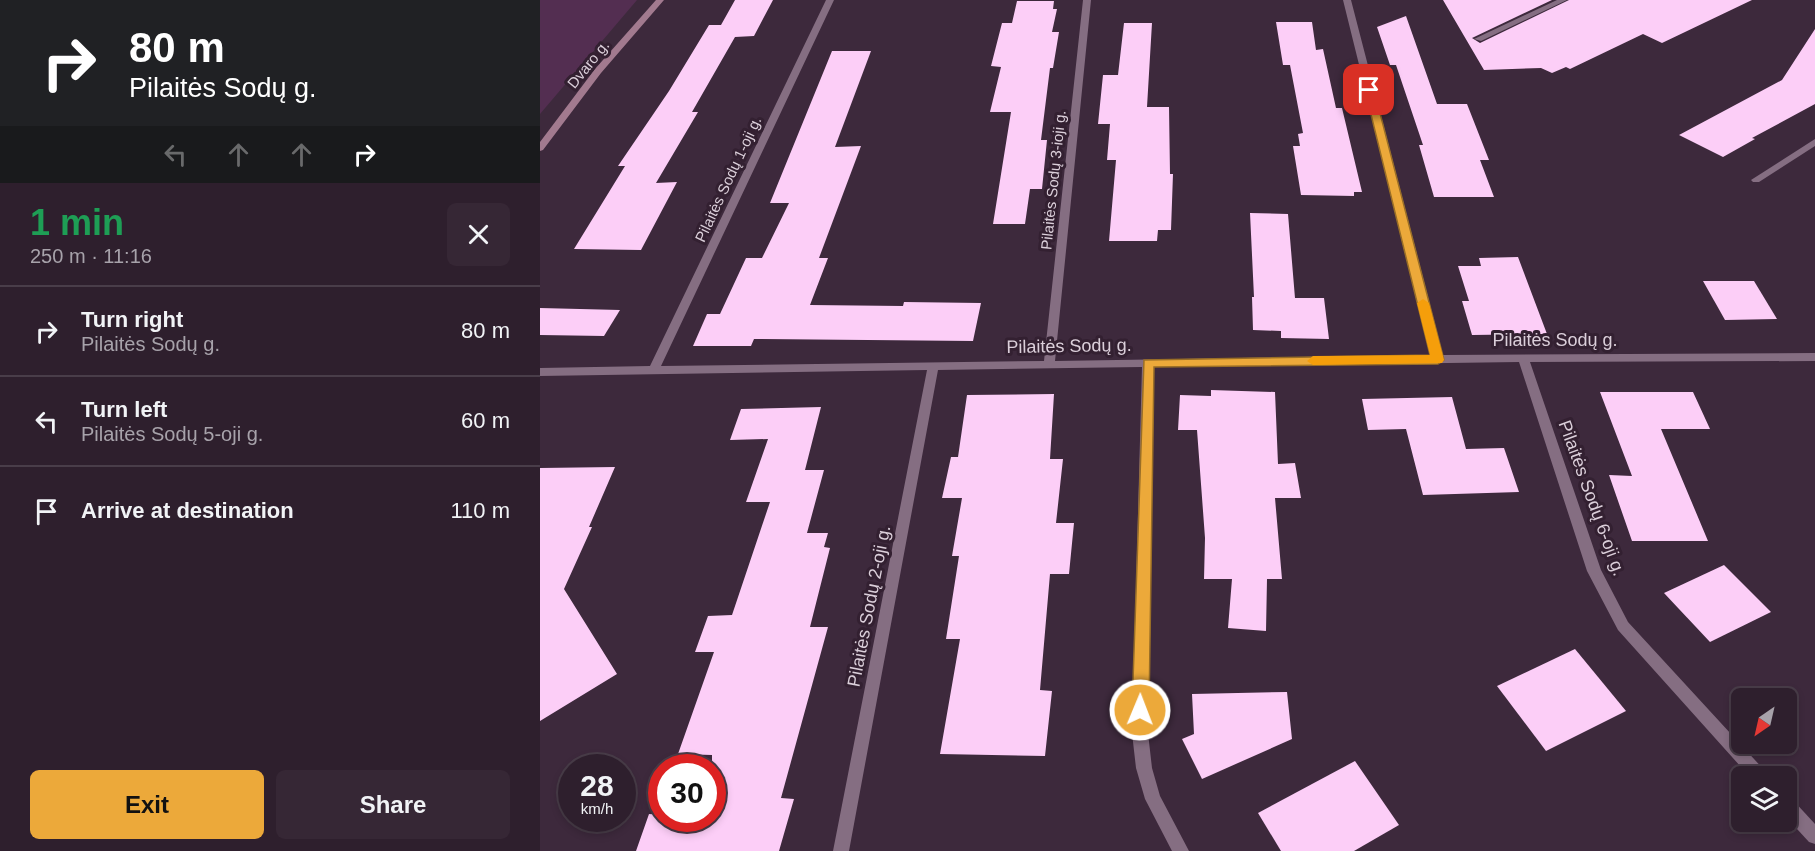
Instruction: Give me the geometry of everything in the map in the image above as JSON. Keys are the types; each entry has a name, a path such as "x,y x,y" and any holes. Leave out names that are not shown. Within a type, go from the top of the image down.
{"main road":[{"name":"Dvaro g.","path":"540,148 598,71 660,0"}],"street":[{"name":"Pilaitės Sodų 1-oji g.","path":"654,370 830,0"},
{"name":"Pilaitės Sodų 3-ioji g.","path":"1049,364 1087,0"},
{"path":"1347,0 1438,360"},
{"path":"1478,39 1563,0"},
{"path":"1756,180 1815,142"},
{"name":"Pilaitės Sodų g.","path":"540,372 1523,358 1815,357"},
{"name":"Pilaitės Sodų 6-oji g.","path":"1523,358 1594,571 1623,626 1750,766"},
{"path":"1148,363 1140,733 1144,768 1153,799 1180,851"},
{"name":"Pilaitės Sodų 2-oji g.","path":"841,851 933,367"},
{"path":"1797,817 1815,836"}],"shaded area":[{"path":"540,0 637,0 540,114"}],"building":[{"path":"735,0 773,0 754,36 735,37 692,112 698,112 656,183 677,182 641,250 574,249 625,166 618,166 669,91 709,25 721,25"},
{"path":"1443,0 1552,0 1472,38 1480,43 1569,0 1752,0 1662,43 1643,34 1570,69 1566,67 1552,73 1541,68 1484,70"},
{"path":"1017,1 1054,1 1053,9 1057,9 1052,32 1059,32 1053,68 1050,68 1041,140 1047,140 1042,189 1030,189 1025,224 993,224 1011,112 990,112 1001,67 991,66 1002,23 1012,23"},
{"path":"1406,16 1437,104 1467,104 1489,160 1480,160 1494,197 1434,197 1419,145 1423,145 1396,65 1390,65 1377,27"},
{"path":"1276,22 1312,22 1316,50 1323,49 1336,108 1342,108 1362,192 1354,192 1354,196 1301,195 1293,146 1300,146 1298,134 1303,133 1290,65 1283,65"},
{"path":"1124,23 1152,23 1147,107 1169,107 1170,174 1173,174 1171,230 1158,230 1157,241 1109,241 1116,160 1107,160 1110,124 1098,124 1103,75 1118,75"},
{"path":"1815,29 1815,104 1752,138 1755,139 1723,157 1679,135 1782,80"},
{"path":"832,51 871,51 835,147 861,146 819,258 828,258 810,305 903,306 904,302 981,303 973,341 754,339 751,346 693,346 707,314 720,314 746,258 762,258 789,203 770,203"},
{"path":"1250,213 1288,214 1295,298 1324,298 1329,339 1281,338 1281,331 1253,330 1252,297 1254,297"},
{"path":"1518,257 1547,334 1472,335 1462,301 1469,301 1458,266 1481,266 1479,258"},
{"path":"1703,281 1754,281 1777,319 1725,320"},
{"path":"540,308 620,310 604,336 540,335"},
{"path":"1211,390 1275,392 1278,464 1295,463 1301,498 1275,498 1282,579 1267,579 1266,631 1228,628 1232,579 1204,579 1205,538 1197,430 1178,430 1180,395 1211,396"},
{"path":"1600,392 1693,392 1710,429 1661,429 1708,541 1632,541 1609,475 1632,476"},
{"path":"1054,394 1050,459 1063,459 1056,523 1074,523 1069,574 1050,574 1040,690 1052,691 1045,756 940,754 960,639 946,639 959,556 952,556 962,498 942,498 951,457 958,457 967,395"},
{"path":"1452,397 1466,449 1504,448 1519,492 1423,495 1406,429 1368,430 1362,399"},
{"path":"821,407 805,470 824,470 807,533 828,533 824,547 830,548 810,627 828,627 781,798 794,799 779,851 636,851 648,817 648,832 726,832 726,754 678,754 714,652 695,652 708,616 732,615 770,502 746,502 768,439 730,440 741,409"},
{"path":"615,467 589,527 592,527 564,589 617,674 540,721 540,468"},
{"path":"1724,565 1771,612 1710,642 1664,593"},
{"path":"1575,649 1626,711 1546,751 1497,686"},
{"path":"1287,692 1292,739 1202,779 1182,739 1194,734 1192,694"},
{"path":"1355,761 1399,825 1354,851 1281,851 1258,813"}],"slow traffic":[{"path":"1313,361 1438,360 1423,303"}],"route":[{"path":"1140,710 1148,363 1438,360 1369,90"}]}
